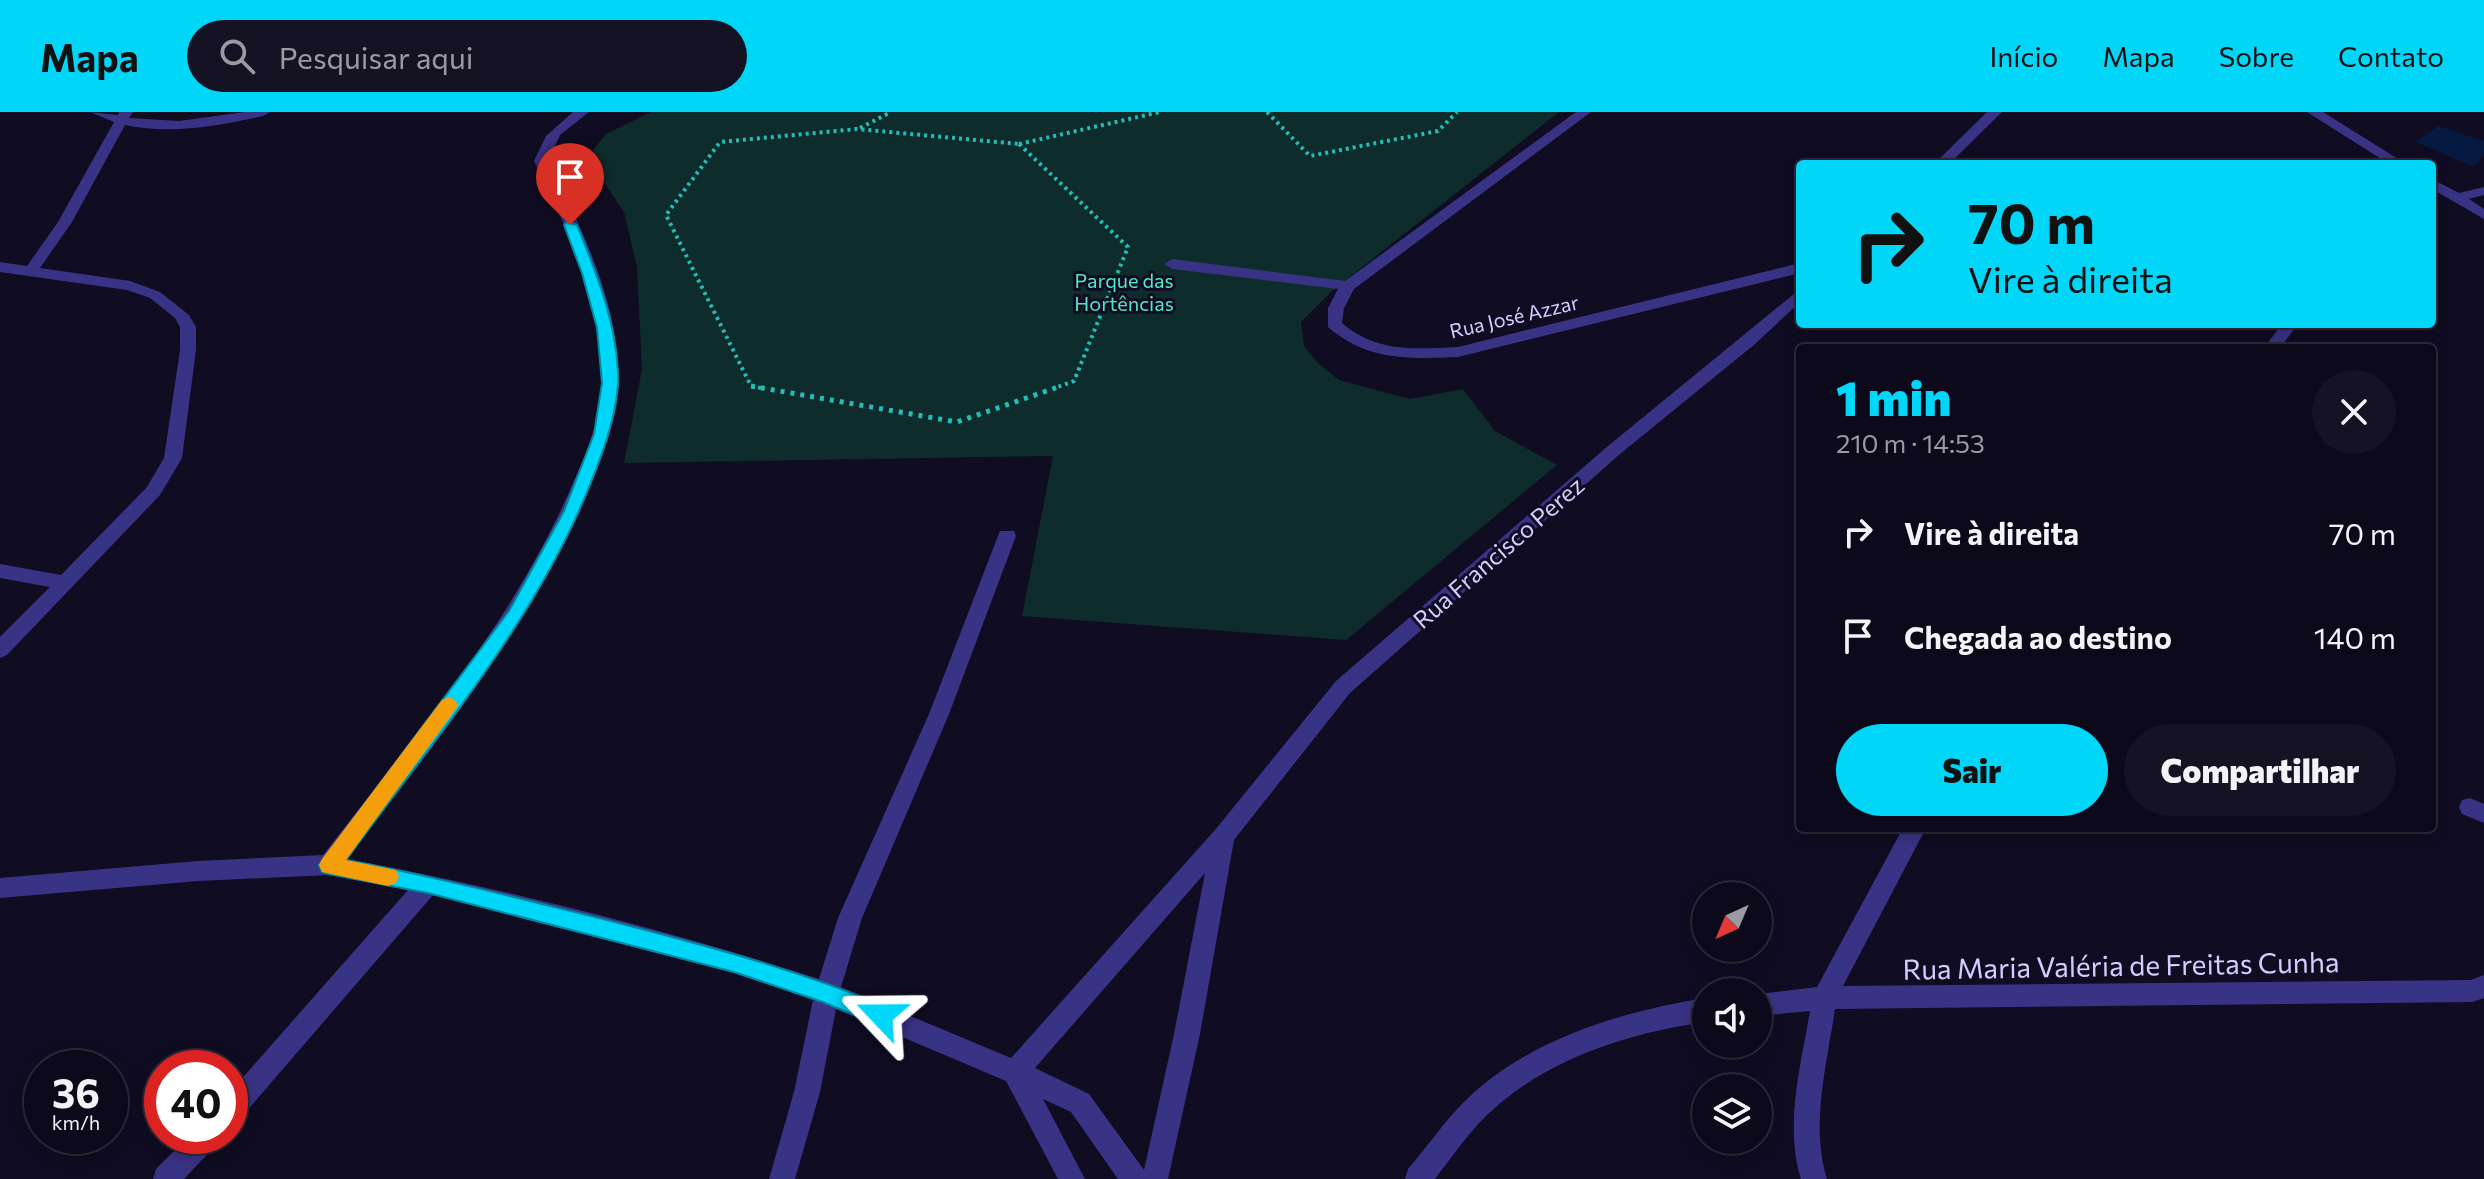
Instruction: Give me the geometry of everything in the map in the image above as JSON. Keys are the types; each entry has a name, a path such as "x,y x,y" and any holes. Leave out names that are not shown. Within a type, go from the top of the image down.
{"street":[{"path":"97,112 168,125 225,120 263,112"},
{"path":"329,865 515,615 572,511 601,434 610,383 604,328 589,273 561,201 541,161 545,144 558,129 582,112"},
{"path":"1172,264 1348,286 1584,112"},
{"path":"1945,160 1995,112"},
{"path":"2314,112 2392,160"},
{"path":"31,271 65,222 124,117"},
{"path":"2436,185 2484,215"},
{"path":"2457,198 2484,191"},
{"path":"0,267 130,286 170,305 188,327 188,350 173,458 154,491 0,650"},
{"name":"Rua José Azzar","path":"1348,286 1336,308 1334,324 1351,341 1376,350 1409,354 1458,352 1796,269"},
{"name":"Rua Francisco Perez","path":"1015,1072 1223,837 1343,687 1614,450 1749,341 1796,298"},
{"path":"782,1179 807,1092 827,993 850,918 939,714 1007,536"},
{"path":"0,571 67,583"},
{"path":"1814,1179 1809,1163 1807,1108 1824,998 1913,832"},
{"name":"Rua Francisco Perez","path":"1155,1179 1187,1034 1223,837"},
{"path":"0,888 198,871 329,865 428,884 734,962 827,993 1015,1072 1080,1103 1134,1179"},
{"path":"248,1090 428,884"},
{"name":"Rua Maria Valéria de Freitas Cunha","path":"1772,1004 1824,998 2480,994"},
{"path":"1418,1179 1485,1100 1564,1049 1673,1014 1692,1012"},
{"path":"1015,1072 1072,1179"},
{"path":"166,1179 190,1154"}],"path":[{"path":"857,129 891,112"},
{"path":"1019,144 1128,247 1074,381 957,422 751,386 666,215 720,142 857,129 1019,144 1160,112"},
{"path":"1267,112 1310,156 1438,131 1457,112"}],"green space":[{"name":"Parque das Hortências","path":"651,112 1559,112 1332,291 1301,322 1304,346 1318,363 1339,380 1410,399 1463,389 1495,431 1557,465 1346,640 1022,616 1053,456 624,463 642,369 637,267 624,212 603,181 593,150 606,134"}],"water":[{"path":"2438,126 2484,141 2484,154 2474,167 2416,142"}],"slow traffic":[{"path":"388,877 329,865 449,705"}],"route":[{"path":"570,225 589,273 604,328 610,383 601,434 572,511 515,615 329,865 428,884 734,962 881,1015"}]}
